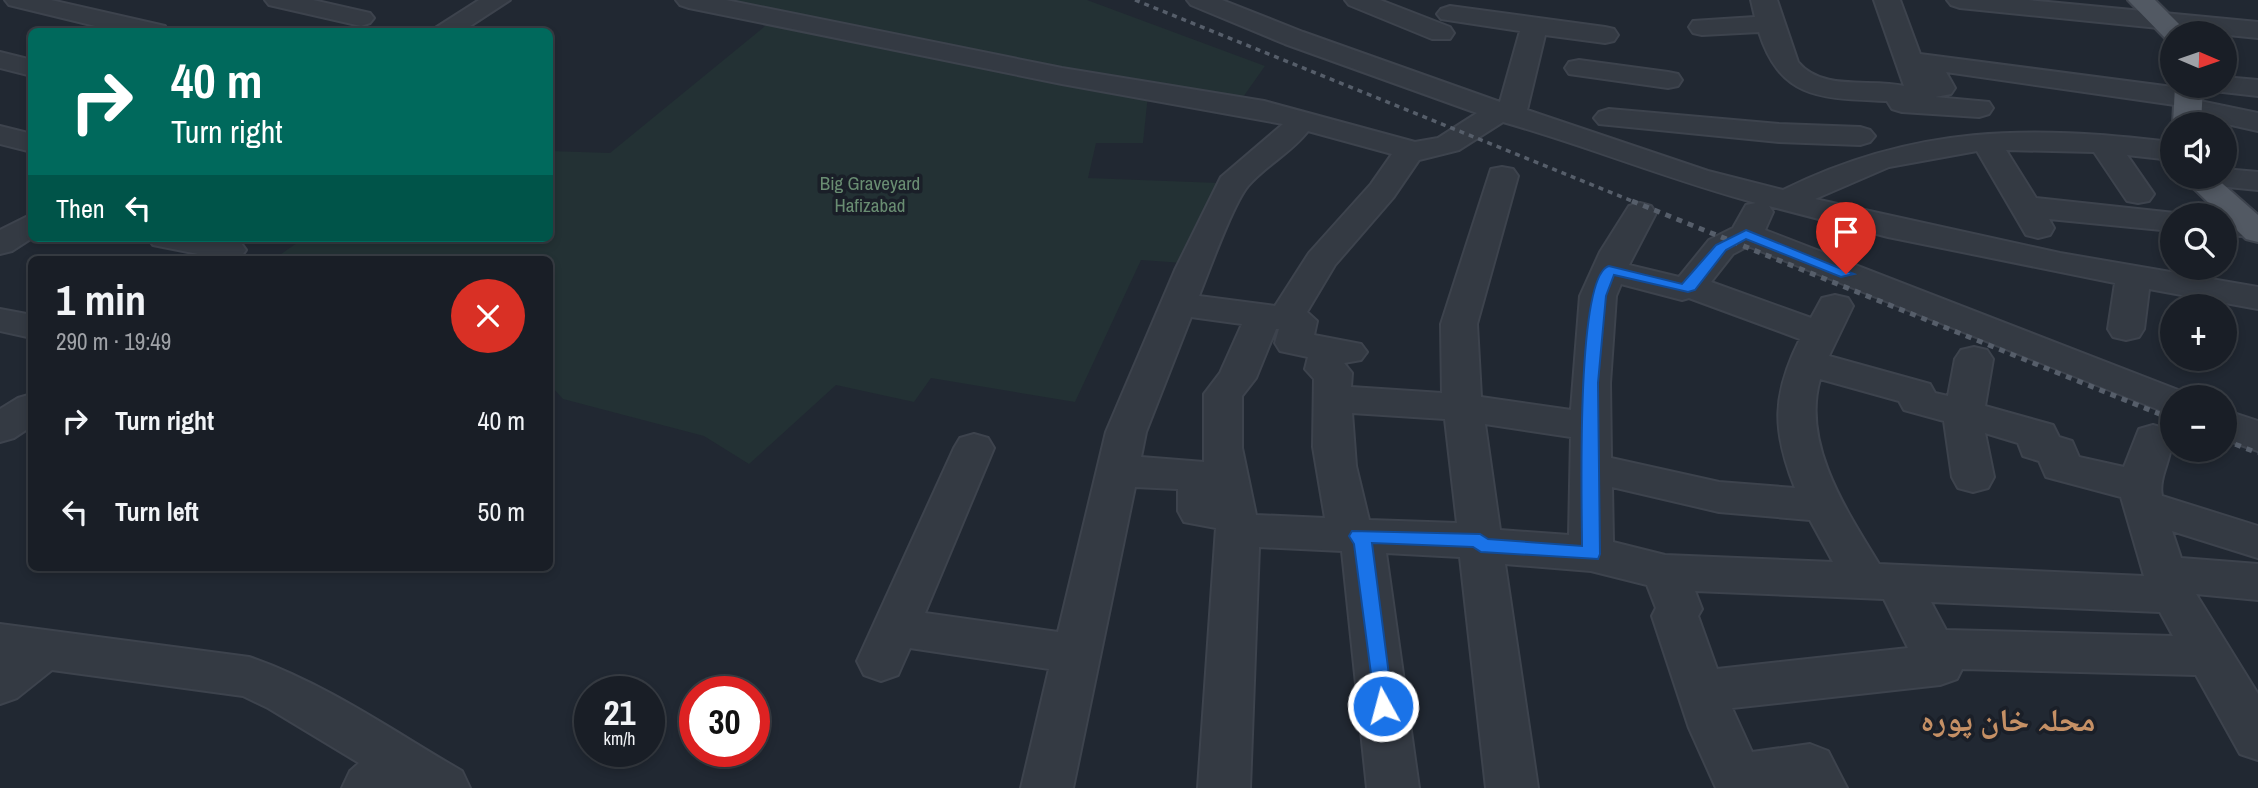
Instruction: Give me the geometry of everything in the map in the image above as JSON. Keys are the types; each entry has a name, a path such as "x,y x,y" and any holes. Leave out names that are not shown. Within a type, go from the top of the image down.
{"main road":[{"path":"2141,0 2164,21"},
{"path":"2208,189 2245,229"}],"street":[{"path":"18,0 139,28"},
{"path":"278,0 371,12 345,28"},
{"path":"449,28 497,0"},
{"path":"689,0 1062,76 1303,119 1410,150 1430,152 1450,146 1505,113 1534,27"},
{"path":"1200,0 1294,38 1505,113 1608,131 1779,133 1867,148 1986,141 2103,142 2160,149"},
{"path":"1358,0 1450,16 1605,35"},
{"path":"1887,0 1921,95"},
{"path":"1961,0 2160,27"},
{"path":"1702,27 1767,12 1793,75 1822,88 1897,93 1902,103 1941,88 1926,61 2188,104 2258,122"},
{"path":"1419,82 1450,16"},
{"path":"2237,30 2258,30"},
{"path":"0,60 28,67"},
{"path":"1579,68 1668,80"},
{"path":"1608,131 1616,74"},
{"path":"2237,87 2258,89"},
{"path":"1822,88 1867,148"},
{"path":"1921,95 1979,108"},
{"path":"1047,788 1126,432 1232,184 1256,161 1284,142 1303,119"},
{"path":"1608,131 1698,178 1784,202 2060,263 2258,298"},
{"path":"0,135 28,142"},
{"path":"1986,141 2060,263"},
{"path":"2103,142 2138,194"},
{"path":"1784,202 1867,148"},
{"path":"1224,788 1237,522 1222,448 1223,394 1237,378 1274,317 1382,191 1410,150"},
{"path":"1502,176 1459,324 1463,407 1512,788"},
{"path":"2237,179 2258,181"},
{"path":"1609,270 1682,289 1690,286 1721,247 1746,234 1760,208 1750,192"},
{"path":"2025,207 2160,220"},
{"path":"1591,554 1591,383 1598,296 1640,214"},
{"path":"1746,234 2160,420"},
{"path":"186,242 229,250 221,256"},
{"path":"2126,329 2133,275"},
{"path":"1690,286 1821,334 1916,393 1918,401 2039,435 2038,446 2058,451 2060,467 2258,542"},
{"path":"1179,304 1299,321 1293,342 1338,350 1325,369 1334,373 1332,399 1336,460 1348,523 1363,542 1393,788"},
{"path":"0,320 28,326"},
{"path":"1701,691 1940,665 1882,581 1823,506 1795,424 1797,392 1821,334"},
{"path":"1973,477 1964,414 1974,359"},
{"path":"1332,399 1463,407 1591,427"},
{"path":"0,428 28,410"},
{"path":"2160,428 2142,496 2169,584 2207,656 2258,738"},
{"path":"2237,428 2258,437"},
{"path":"974,447 888,644 1077,654"},
{"path":"1591,468 1718,496 1823,506"},
{"path":"1118,471 1198,475 1199,511 1237,522 1358,536 1480,543 1591,554 1665,572 1882,581 2169,584 2258,582"},
{"path":"1665,572 1679,608 1675,616 1714,728 1740,783 1810,767 1821,788"},
{"path":"0,684 22,646 249,677 285,693 383,774 444,788"},
{"path":"1931,649 2207,656"}],"green space":[{"name":"Big Graveyard Hafizabad","path":"717,0 1087,0 1265,66 1241,100 1149,85 1143,143 1096,143 1088,178 1219,183 1183,263 1141,260 1075,402 931,378 914,402 836,385 749,464 704,436 563,399 553,388 553,256 278,256 298,242 553,242 553,151 610,153 781,13"}],"railway":[{"path":"1135,0 1637,203"},
{"path":"1632,201 2160,414"},
{"path":"2237,445 2258,453"}],"district":[{"name":"محلہ خان پورہ","path":"2008,719"}],"route":[{"path":"1383,706 1363,542 1358,536 1480,541 1481,545 1591,554 1591,383 1598,296 1609,270 1682,289 1690,286 1721,247 1746,234 1846,274"}]}
